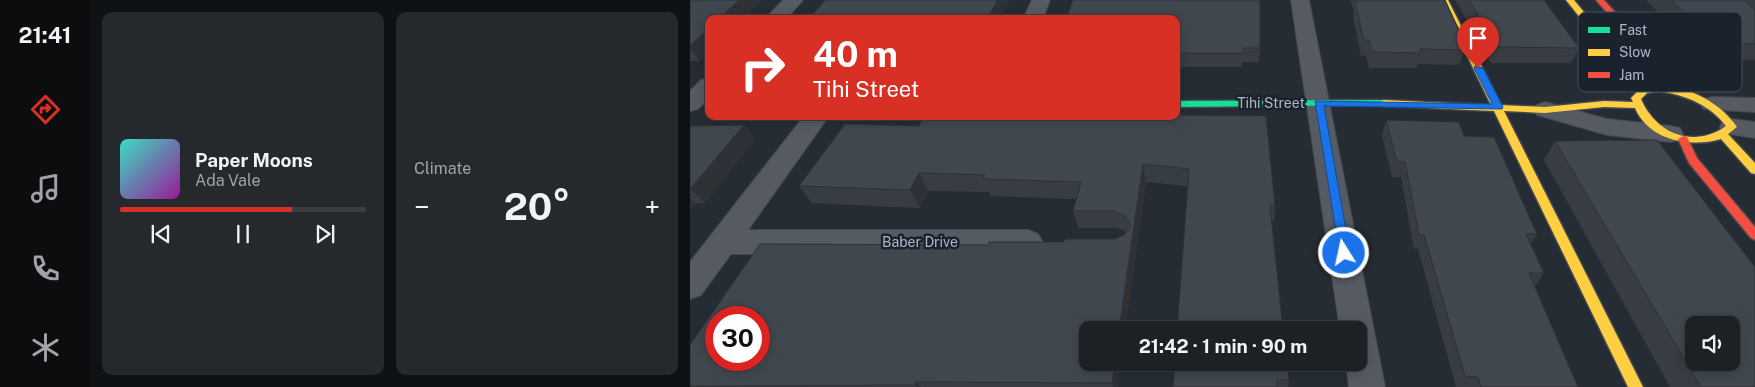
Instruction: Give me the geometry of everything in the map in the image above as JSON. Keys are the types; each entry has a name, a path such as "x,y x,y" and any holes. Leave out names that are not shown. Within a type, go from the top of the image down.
{"street":[{"path":"779,15 794,0"},
{"path":"1035,15 1041,0"},
{"path":"1300,0 1355,321"},
{"path":"1444,0 1636,387"},
{"path":"1570,0 1580,12"},
{"path":"1600,0 1611,12"},
{"path":"690,104 705,89"},
{"path":"1643,92 1636,98 1635,105 1645,119 1677,137 1708,142 1737,131"},
{"path":"1680,92 1712,104 1755,105"},
{"name":"Tihi Street","path":"1180,104 1319,103 1498,107 1545,110 1604,104 1635,105"},
{"path":"690,104 705,104"},
{"path":"1712,104 1725,115 1737,131 1747,159 1755,170"},
{"name":"Tihi Street","path":"1545,110 1576,121 1618,131 1677,137"},
{"path":"690,286 814,120"},
{"path":"1677,137 1693,160 1755,235"},
{"name":"Baber Drive","path":"722,242 1057,242"},
{"path":"1364,371 1367,387"}],"building":[{"path":"690,0 739,0 723,15 705,15 705,32 690,46"},
{"path":"825,0 998,0 989,15 812,15"},
{"path":"1073,0 1260,0 1260,48 1243,48 1243,53 1180,53 1180,15 1067,15"},
{"path":"1358,0 1445,0 1466,45 1463,46 1464,50 1420,49 1421,53 1372,52 1369,40 1364,40 1355,2 1358,2"},
{"path":"1469,0 1544,0 1578,48 1497,47"},
{"path":"1671,0 1744,0 1755,10 1755,44 1742,44 1742,12 1684,12"},
{"path":"1180,115 1266,116 1275,205 1270,205 1282,321 1178,321 1189,169 1143,164 1120,321 1079,321 1079,371 1114,371 1112,383 916,382 915,385 690,386 690,345 705,323 705,371 770,371 770,306 717,306 760,244 989,245 989,242 1064,242 1065,239 1114,239 1124,235 1131,226 1125,216 1114,211 1073,211 1081,182 983,179 985,175 919,173 910,190 799,186 845,124 919,126 922,120 1180,120"},
{"path":"1386,120 1459,122 1464,136 1494,137 1537,234 1526,234 1544,273 1529,273 1578,387 1481,387 1478,377 1465,376 1424,235 1419,235 1405,162 1397,162"},
{"path":"744,125 690,189 690,126"},
{"path":"1657,140 1755,267 1755,387 1701,387 1692,371 1740,371 1740,316 1685,316 1685,360 1555,141"},
{"path":"1174,371 1288,371 1289,380 1277,380 1277,387 1173,387"}],"traffic: fast":[{"path":"1180,104 1384,103"}],"traffic: slow":[{"path":"1444,0 1636,387"},
{"path":"1570,0 1580,12"},
{"path":"1643,92 1636,98 1642,112 1651,123 1663,132 1676,138 1706,140 1720,135 1732,127 1709,104 1680,92"},
{"path":"1384,103 1545,110 1604,104 1635,105"},
{"path":"1725,137 1755,170"}],"traffic: jam":[{"path":"1600,0 1611,12"},
{"path":"1683,139 1693,160 1755,235"}],"route":[{"path":"1344,253 1319,103 1498,107 1478,68"}]}
